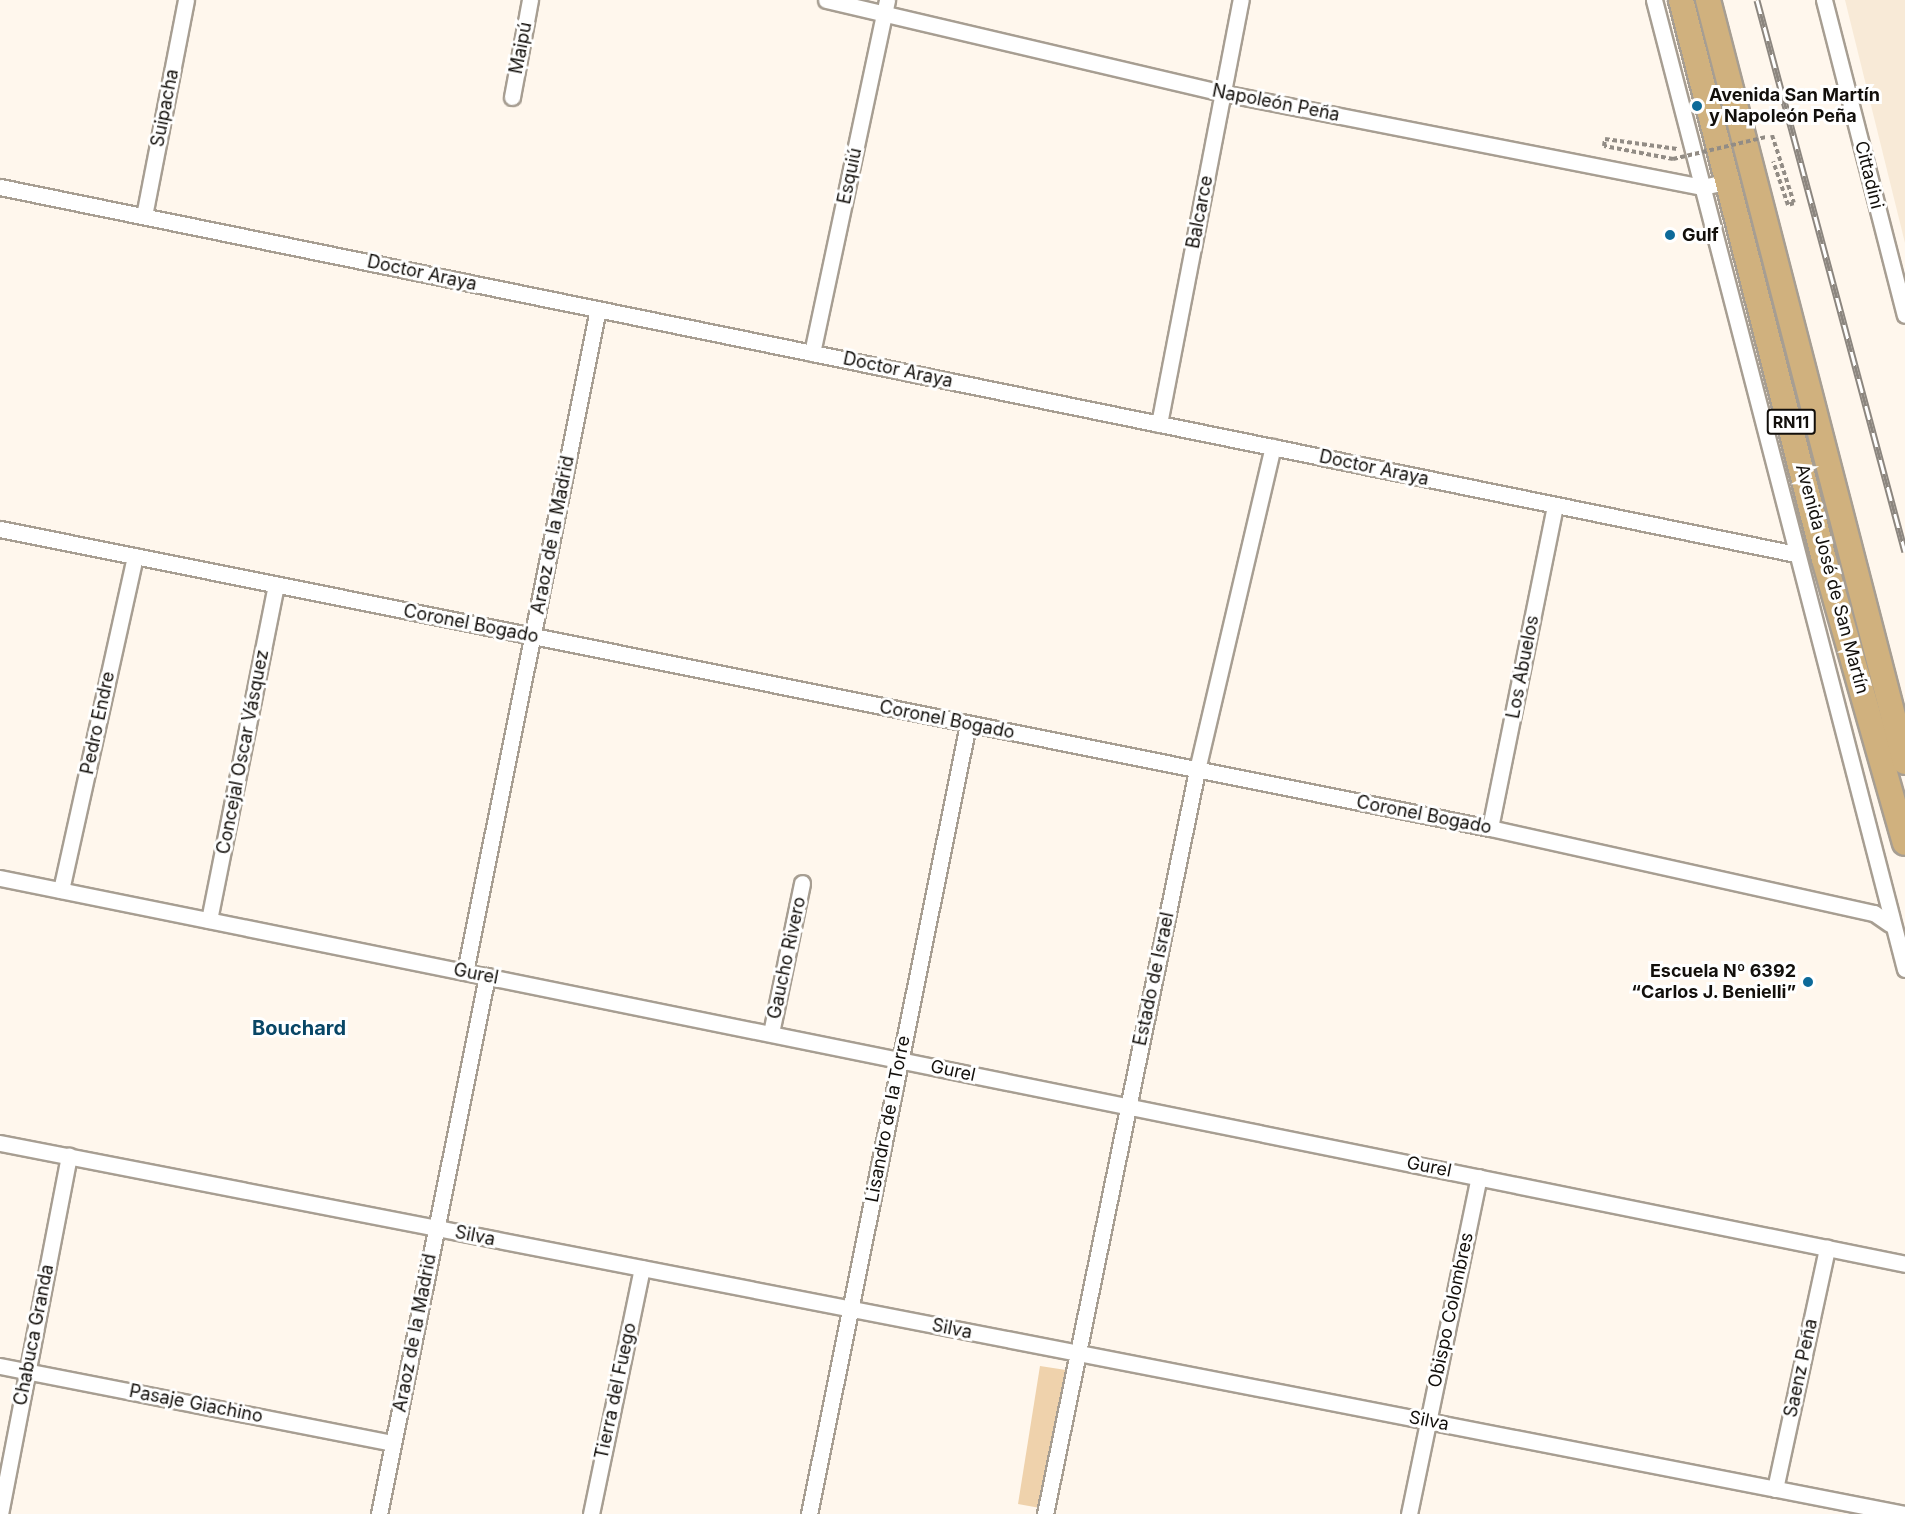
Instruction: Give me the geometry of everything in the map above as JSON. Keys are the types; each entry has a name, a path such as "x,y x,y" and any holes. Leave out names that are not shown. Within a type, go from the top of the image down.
{"main road":[{"name":"Avenida José de San Martín","path":"1681,0 1824,559 1905,843"},
{"name":"Avenida José de San Martín","path":"1708,0 1905,762"}],"street":[{"name":"Suipacha","path":"144,216 186,0"},
{"name":"Maipú","path":"512,97 530,0"},
{"name":"Napoleón Peña","path":"826,0 885,7 1223,93 1703,187 1728,181"},
{"name":"Balcarce","path":"1159,424 1241,0"},
{"path":"1654,0 1890,924 1905,969"},
{"name":"Cittadini","path":"1824,0 1905,315"},
{"name":"Esquiú","path":"812,353 885,7"},
{"name":"Doctor Araya","path":"0,187 1796,554"},
{"name":"Araoz de la Madrid","path":"465,972 598,309"},
{"name":"Estado de Israel","path":"1046,1514 1197,770 1273,447"},
{"name":"Los Abuelos","path":"1490,828 1555,505"},
{"name":"Coronel Bogado","path":"0,529 1490,828 1874,913 1890,924"},
{"name":"Pedro Endre","path":"61,890 135,556"},
{"name":"Concejal Oscar Vásquez","path":"209,920 276,585"},
{"name":"Lisandro de la Torre","path":"809,1514 968,724"},
{"name":"Gurel","path":"0,878 1905,1264"},
{"name":"Gaucho Rivero","path":"771,1033 802,883"},
{"name":"Araoz de la Madrid","path":"379,1514 487,976"},
{"name":"Silva","path":"0,1143 1905,1514"},
{"name":"Chabuca Granda","path":"0,1514 69,1156"},
{"name":"Obispo Colombres","path":"1409,1514 1479,1177"},
{"name":"Saenz Peña","path":"1775,1489 1827,1248"},
{"name":"Tierra del Fuego","path":"591,1514 642,1268"},
{"name":"Pasaje Giachino","path":"0,1366 393,1443"}],"path":[{"path":"1671,151 1605,139 1604,146 1673,159 1766,137 1788,205 1794,203 1772,135"}],"shaded area":[{"path":"1845,0 1905,0 1905,243"},
{"path":"1040,1366 1066,1370 1040,1508 1018,1504"}],"railway":[{"path":"1757,0 1905,552"}],"place":[{"name":"Avenida San Martín y Napoleón Peña","path":"1697,106"},
{"name":"Gulf","path":"1670,235"},
{"name":"Escuela Nº 6392 “Carlos J. Benielli”","path":"1808,982"}],"district":[{"name":"Bouchard","path":"299,1028"}]}
